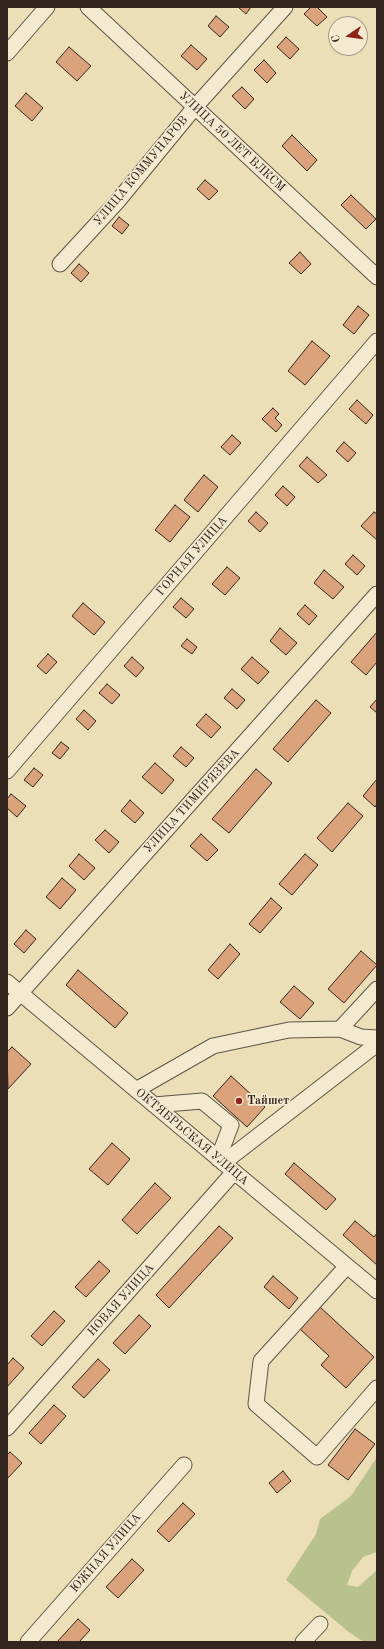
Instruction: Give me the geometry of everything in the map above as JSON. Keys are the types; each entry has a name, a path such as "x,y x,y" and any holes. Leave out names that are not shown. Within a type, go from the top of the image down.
{"street":[{"path":"7,53 47,7"},
{"name":"УЛИЦА 50 ЛЕТ ВЛКСМ","path":"88,7 377,277"},
{"name":"УЛИЦА КОММУНАРОВ","path":"60,264 117,202 195,107 285,7"},
{"name":"ГОРНАЯ УЛИЦА","path":"7,771 377,341"},
{"name":"УЛИЦА ТИМИРЯЗЕВА","path":"7,1008 377,594"},
{"name":"ОКТЯБРЬСКАЯ УЛИЦА","path":"7,982 377,1291"},
{"path":"340,1029 377,989"},
{"path":"136,1090 213,1046 289,1030 340,1029 362,1037 377,1038"},
{"path":"225,1165 377,1044"},
{"path":"154,1105 202,1101 231,1125 225,1165"},
{"name":"НОВАЯ УЛИЦА","path":"7,1428 225,1165"},
{"path":"347,1266 261,1362 256,1404 317,1457 377,1388"},
{"name":"ЮЖНАЯ УЛИЦА","path":"28,1642 184,1465"},
{"path":"303,1642 320,1624"}],"green space":[{"path":"377,1457 377,1552 363,1557 352,1571 347,1585 358,1587 377,1570 377,1642 364,1642 350,1633 286,1580 316,1534 320,1519 351,1496"}],"building":[{"path":"238,7 251,7 246,14"},
{"path":"311,7 317,7 327,17 317,26 304,14"},
{"path":"216,16 229,27 220,37 208,26"},
{"path":"286,37 299,49 290,59 277,47"},
{"path":"191,45 207,59 197,70 181,56"},
{"path":"69,47 91,66 77,81 56,62"},
{"path":"264,60 276,73 267,83 254,70"},
{"path":"242,87 254,99 245,109 232,96"},
{"path":"26,93 43,108 32,121 15,106"},
{"path":"292,135 317,160 307,171 282,146"},
{"path":"205,180 218,191 209,200 197,189"},
{"path":"351,195 376,219 366,229 341,205"},
{"path":"119,217 129,225 122,234 112,226"},
{"path":"300,252 311,264 301,274 289,263"},
{"path":"79,264 89,273 81,282 71,273"},
{"path":"358,306 369,315 354,334 343,325"},
{"path":"312,341 330,356 305,385 288,371"},
{"path":"357,400 373,415 366,424 349,409"},
{"path":"273,408 279,414 275,418 282,425 276,432 262,419"},
{"path":"232,435 241,443 230,455 221,447"},
{"path":"344,442 356,453 348,462 336,451"},
{"path":"307,457 327,475 318,483 299,466"},
{"path":"204,475 218,487 198,512 184,500"},
{"path":"283,486 295,497 287,506 275,495"},
{"path":"175,505 190,517 170,542 155,530"},
{"path":"256,512 268,523 260,532 248,521"},
{"path":"374,512 377,514 377,540 361,526"},
{"path":"353,555 365,566 357,575 345,564"},
{"path":"227,567 240,578 225,595 212,584"},
{"path":"324,570 344,587 333,599 314,583"},
{"path":"181,598 194,609 186,618 173,607"},
{"path":"83,603 105,622 94,635 72,616"},
{"path":"305,605 317,616 309,625 297,614"},
{"path":"280,628 297,643 286,655 270,641"},
{"path":"377,632 377,662 366,675 351,662"},
{"path":"187,639 197,647 192,654 181,646"},
{"path":"48,654 57,662 46,674 37,666"},
{"path":"132,657 144,668 136,677 124,666"},
{"path":"252,657 269,672 258,684 241,669"},
{"path":"107,684 120,695 112,704 99,693"},
{"path":"232,689 245,700 237,709 224,698"},
{"path":"377,699 377,713 370,707"},
{"path":"316,700 331,713 288,762 273,749"},
{"path":"84,710 96,721 88,730 76,719"},
{"path":"206,714 221,727 211,738 196,725"},
{"path":"61,742 69,748 60,759 52,753"},
{"path":"181,747 194,758 186,767 173,756"},
{"path":"155,763 174,780 162,794 142,777"},
{"path":"34,768 43,775 33,787 24,780"},
{"path":"256,769 272,783 229,833 212,819"},
{"path":"377,779 377,804 375,807 363,796"},
{"path":"11,794 26,806 17,817 7,808 7,799"},
{"path":"130,800 144,813 135,823 121,811"},
{"path":"348,803 363,816 332,852 317,838"},
{"path":"105,830 119,842 109,853 95,840"},
{"path":"201,834 218,850 207,861 190,846"},
{"path":"79,854 95,868 84,880 69,866"},
{"path":"305,854 318,865 292,895 279,884"},
{"path":"62,878 76,890 60,909 46,897"},
{"path":"271,898 282,908 260,933 249,924"},
{"path":"26,930 36,939 24,953 14,944"},
{"path":"230,944 240,954 218,979 208,970"},
{"path":"361,951 377,965 344,1003 328,989"},
{"path":"78,970 128,1013 115,1028 66,985"},
{"path":"294,986 314,1003 300,1019 280,1002"},
{"path":"12,1047 31,1064 8,1089 7,1052"},
{"name":"Тайшет","path":"231,1076 265,1107 247,1127 213,1096"},
{"path":"112,1143 130,1159 108,1185 89,1169"},
{"path":"294,1163 336,1199 326,1210 285,1174"},
{"path":"155,1183 171,1198 137,1234 122,1220"},
{"path":"355,1221 374,1237 377,1233 377,1265 343,1235"},
{"path":"219,1226 233,1238 169,1308 156,1295"},
{"path":"99,1261 110,1271 86,1297 75,1287"},
{"path":"273,1276 298,1298 289,1309 264,1287"},
{"path":"320,1307 374,1357 346,1388 321,1365 329,1356 300,1329"},
{"path":"54,1311 65,1321 42,1346 31,1336"},
{"path":"139,1315 151,1326 125,1354 113,1343"},
{"path":"13,1358 24,1368 7,1387 7,1365"},
{"path":"98,1359 110,1370 84,1398 72,1387"},
{"path":"54,1405 66,1416 41,1444 29,1433"},
{"path":"355,1429 375,1444 348,1480 328,1465"},
{"path":"10,1452 22,1463 7,1479 7,1455"},
{"path":"283,1471 291,1481 277,1493 269,1483"},
{"path":"183,1503 195,1514 169,1542 157,1531"},
{"path":"132,1559 144,1570 118,1598 106,1587"},
{"path":"78,1619 90,1630 79,1642 57,1642"}],"place":[{"name":"Тайшет","path":"239,1101"}]}
